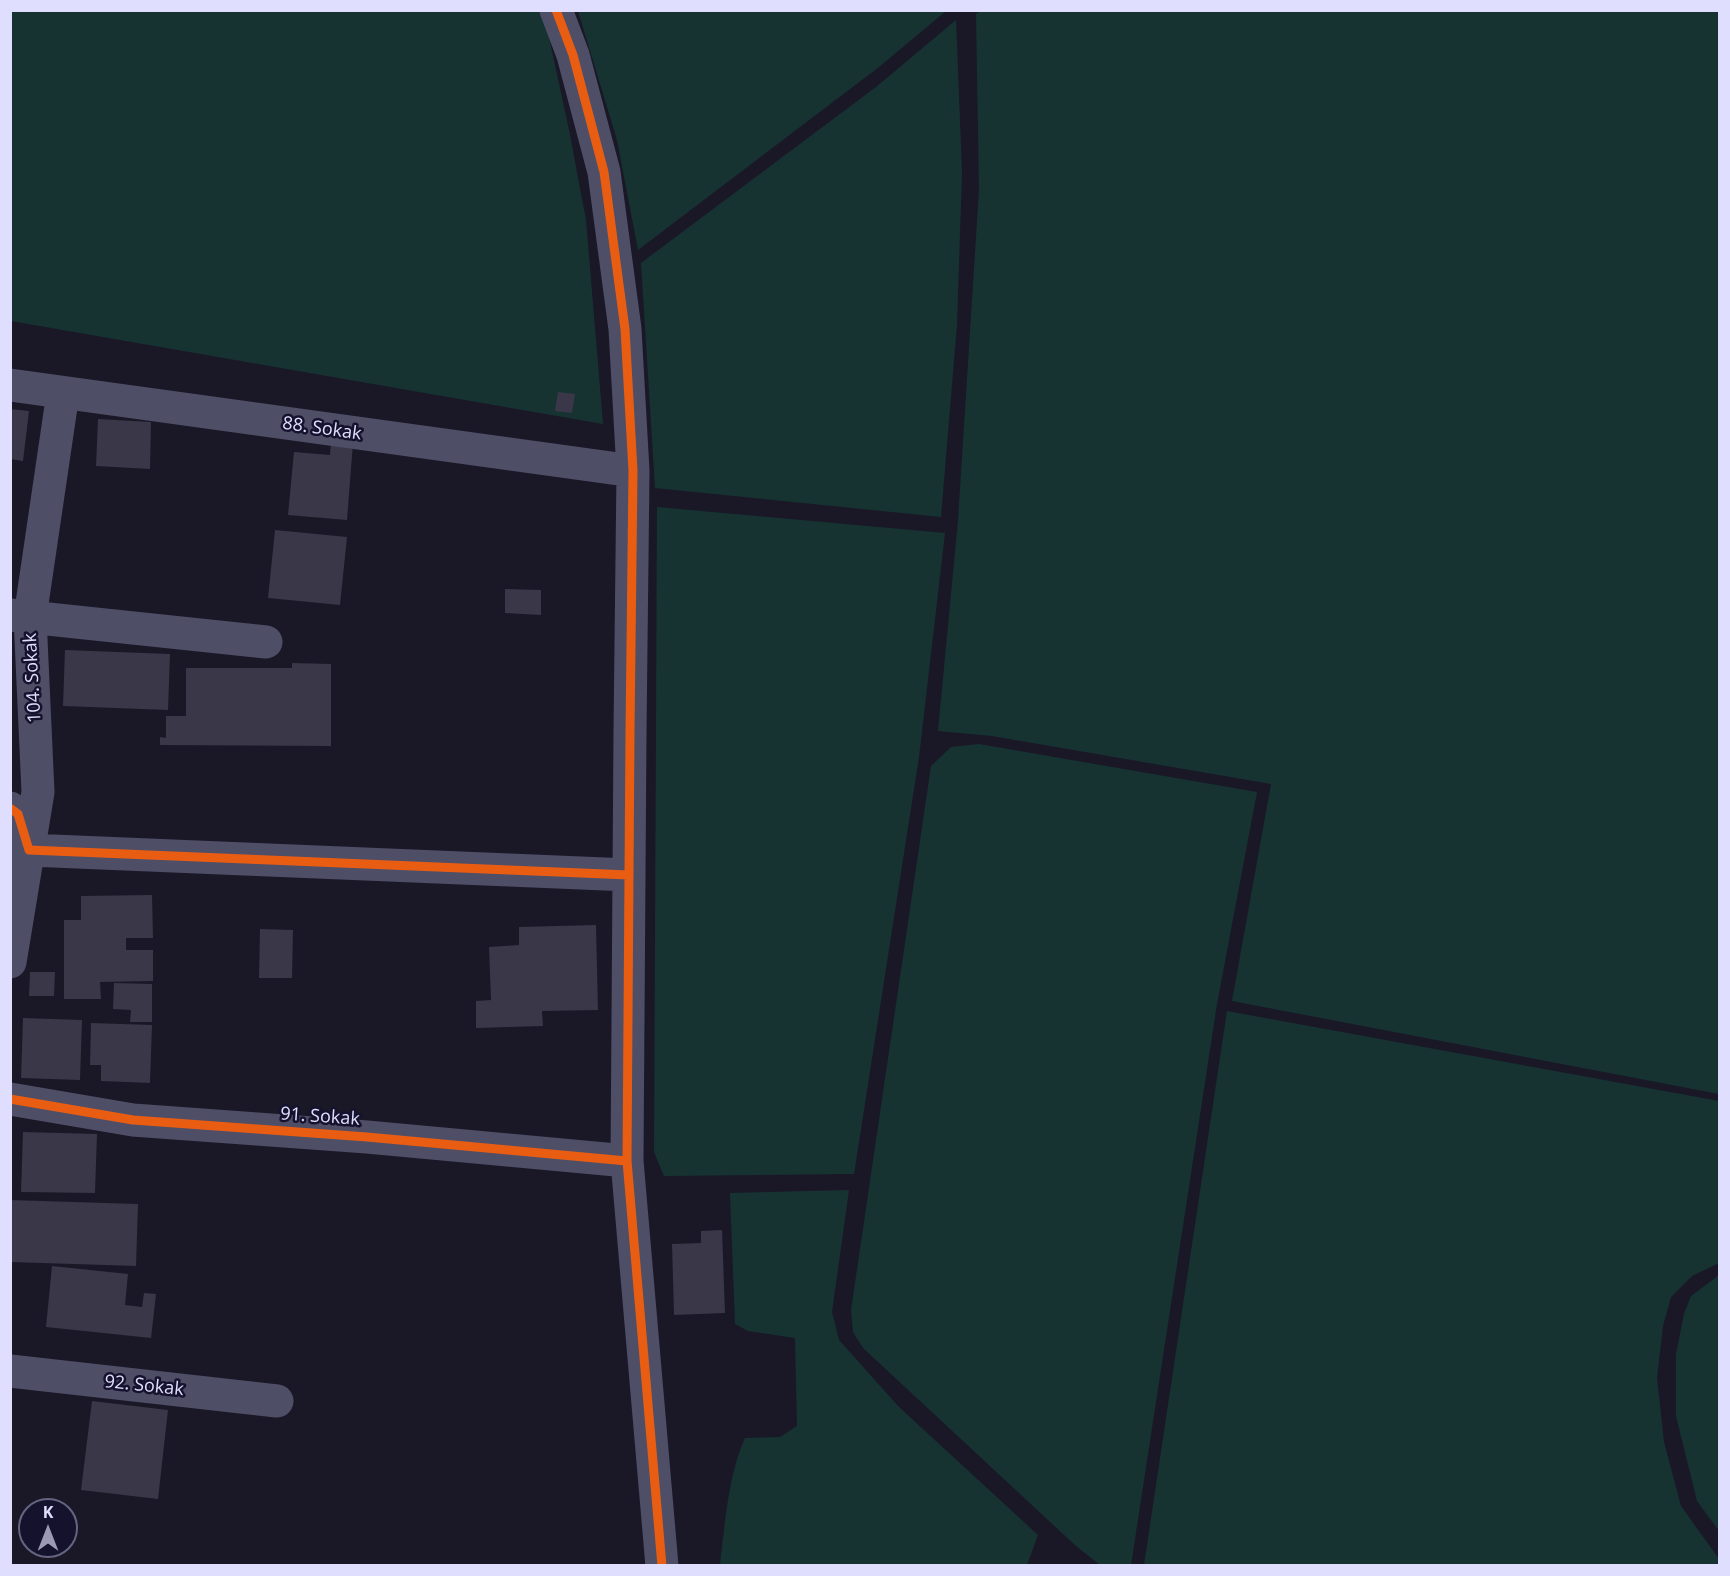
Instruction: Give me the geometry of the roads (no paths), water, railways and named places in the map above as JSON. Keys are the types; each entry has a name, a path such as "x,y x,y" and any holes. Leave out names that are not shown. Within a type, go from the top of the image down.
{"street":[{"path":"556,10 573,55 604,172 625,329 633,471 627,1161 662,1566"},
{"name":"88. Sokak","path":"10,385 633,471"},
{"name":"104. Sokak","path":"10,962 38,792 20,616 63,393"},
{"path":"20,616 266,642"},
{"path":"10,808 18,814 29,850 629,876"},
{"name":"91. Sokak","path":"10,1099 133,1120 367,1137 627,1161"},
{"name":"92. Sokak","path":"10,1371 277,1401"}]}
